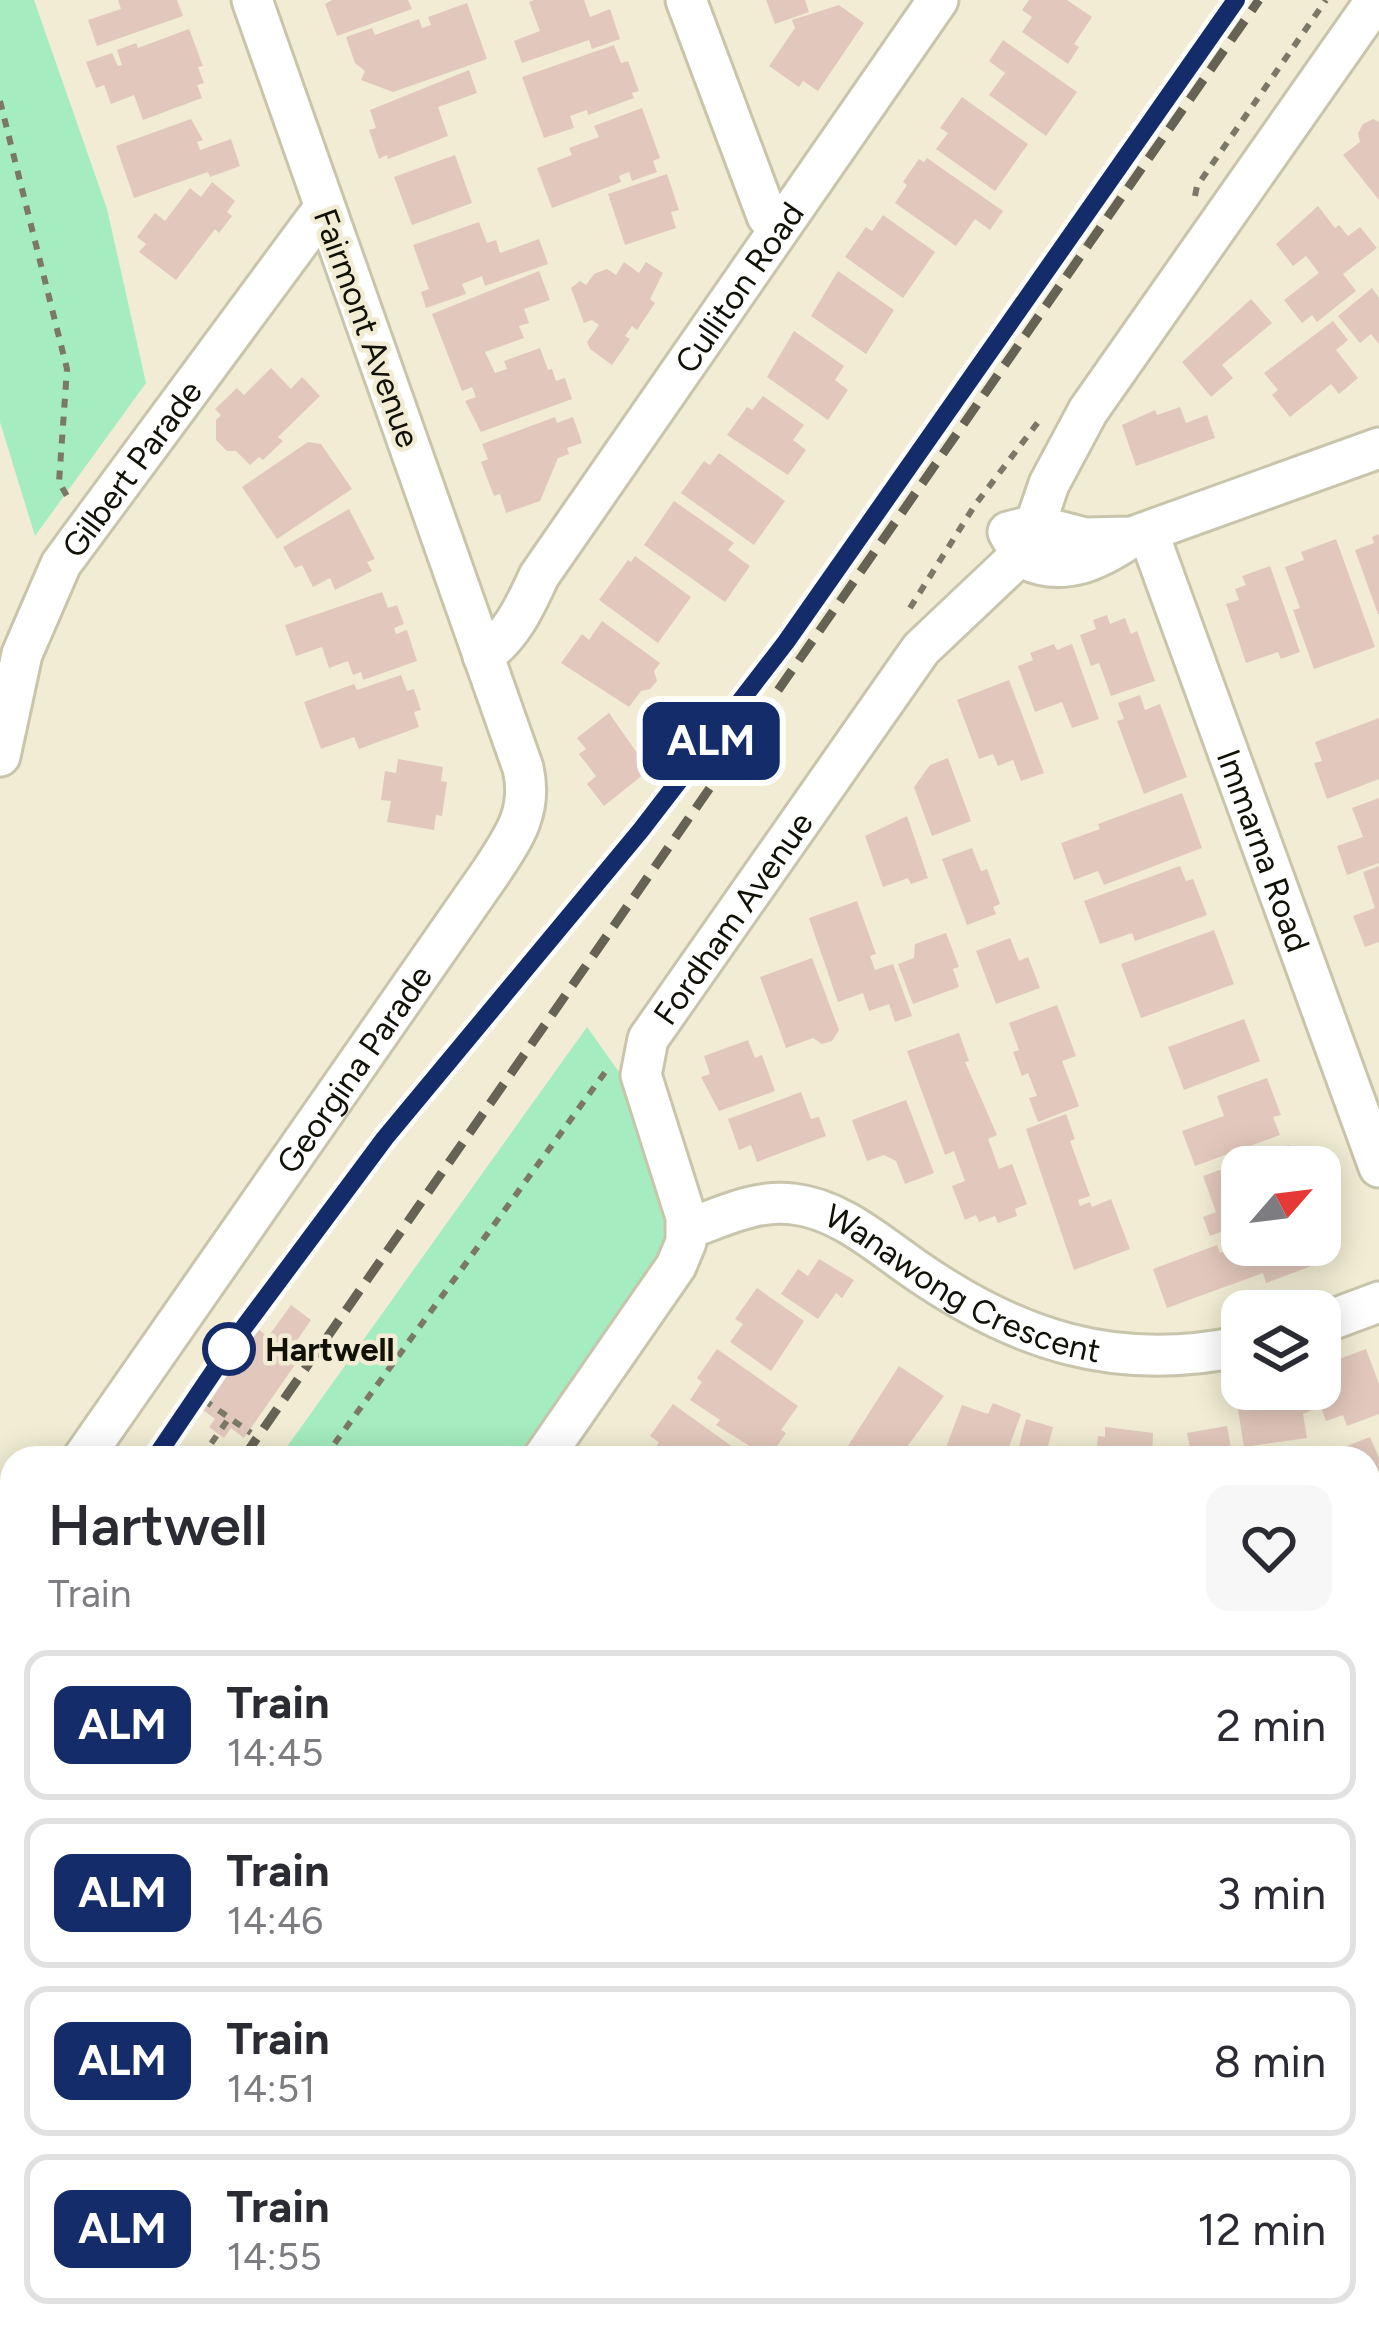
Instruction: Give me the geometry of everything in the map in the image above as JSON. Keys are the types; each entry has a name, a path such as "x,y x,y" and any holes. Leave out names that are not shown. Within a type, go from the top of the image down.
{"street":[{"name":"Fairmont Avenue","path":"252,0 478,641"},
{"path":"686,0 767,216 778,228"},
{"name":"Culliton Road","path":"478,641 538,576 938,0"},
{"name":"Fordham Avenue","path":"687,1229 645,1089 643,1051 921,649 1000,576 1088,411 1376,0"},
{"name":"Gilbert Parade","path":"0,756 22,654 61,564 324,208"},
{"path":"1020,537 1140,534 1379,448"},
{"name":"Immarna Road","path":"1140,534 1379,1167"},
{"name":"Georgina Parade","path":"91,1446 526,812 527,784 478,641"},
{"name":"Wanawong Crescent","path":"687,1229 762,1203 815,1208 861,1232 986,1316 1055,1342 1097,1352 1160,1357 1221,1349"},
{"path":"551,1446 676,1266 687,1229"},
{"path":"1341,1316 1379,1302"}],"path":[{"path":"0,101 67,369 59,482 85,531"},
{"path":"204,1400 251,1433"},
{"path":"209,1446 229,1418"}],"green space":[{"path":"0,0 34,0 107,209 146,383 35,536 0,422"},
{"path":"587,1027 626,1082 665,1213 665,1231 647,1278 531,1446 288,1446"}],"building":[{"path":"118,0 177,0 183,16 97,46 88,20 121,9"},
{"path":"332,0 408,0 412,9 337,36 325,4"},
{"path":"584,0 590,17 610,9 620,39 592,49 589,40 522,63 514,41 540,31 529,2"},
{"path":"766,0 805,0 809,12 775,24"},
{"path":"1029,0 1067,0 1092,17 1074,44 1079,47 1068,64 1022,32 1032,17 1022,10"},
{"path":"467,3 487,59 393,92 361,80 365,71 355,63 346,37 372,28 375,35 419,19 422,28 431,25 428,17"},
{"path":"839,5 864,23 818,91 803,81 799,87 769,66 795,28 792,20"},
{"path":"189,29 203,66 198,67 204,83 197,85 202,98 143,120 134,95 111,104 104,85 96,88 86,62 112,53 118,66 122,65 117,50 136,43 138,48"},
{"path":"1003,40 1077,92 1046,136 989,95 1005,73 989,61"},
{"path":"614,45 621,63 628,61 639,91 632,93 634,98 588,115 587,110 570,116 574,128 544,138 522,77"},
{"path":"469,70 477,93 438,107 448,136 379,159 369,130 376,128 370,110"},
{"path":"962,97 1028,144 995,191 936,149 948,133 940,128"},
{"path":"642,108 660,158 653,161 657,172 632,181 629,172 619,176 621,182 552,208 537,168 572,155 569,148 599,137 594,126"},
{"path":"191,119 203,140 197,142 200,150 231,139 240,166 134,198 116,146"},
{"path":"1373,119 1379,122 1379,200 1343,155 1360,142 1363,124"},
{"path":"455,155 472,203 412,225 394,177"},
{"path":"927,158 1003,211 990,230 975,219 956,246 895,203 919,159"},
{"path":"667,174 679,210 671,212 676,228 625,245 608,194"},
{"path":"212,182 235,201 227,212 232,216 219,233 215,229 176,280 139,252 146,244 137,237 155,213 165,221 190,188 201,197"},
{"path":"1318,206 1335,228 1339,225 1348,236 1360,227 1377,248 1343,274 1356,291 1317,322 1312,315 1302,323 1284,300 1319,273 1306,256 1293,266 1276,244"},
{"path":"883,215 935,252 903,298 845,257 866,227 872,231"},
{"path":"479,222 487,243 496,240 500,253 539,239 548,264 485,286 482,276 462,284 466,294 426,308 421,292 429,289 413,245"},
{"path":"624,262 639,273 646,262 663,273 650,299 655,303 637,330 632,326 625,336 630,339 612,365 590,349 587,342 599,325 592,320 584,323 571,288 580,281 586,285 594,274 607,269 616,275"},
{"path":"539,271 550,300 524,309 529,323 519,326 524,338 485,352 495,373 507,369 504,361 540,348 556,381 565,378 572,399 481,432 465,401 476,397 472,387 462,391 432,314"},
{"path":"838,271 894,310 866,354 811,316"},
{"path":"1372,288 1379,298 1379,344 1371,334 1360,343 1338,316"},
{"path":"1251,299 1272,323 1222,365 1233,378 1211,397 1182,362"},
{"path":"1333,321 1348,340 1336,350 1358,378 1339,394 1331,384 1290,417 1272,395 1278,390 1264,373"},
{"path":"794,331 844,366 835,380 848,390 828,420 767,377"},
{"path":"271,368 291,389 302,377 320,396 278,437 283,441 263,460 259,457 250,465 216,440 216,420 221,415 215,409 237,388 244,395"},
{"path":"763,396 804,425 793,440 806,450 788,475 727,435 747,407 752,410"},
{"path":"1180,407 1186,423 1207,415 1215,438 1136,466 1122,425 1155,410 1157,415"},
{"path":"555,417 557,423 573,417 582,443 567,448 569,454 558,458 540,501 506,513 481,462 488,459 482,444"},
{"path":"308,442 321,444 352,489 277,539 242,487"},
{"path":"719,453 785,501 754,545 681,493 704,461 710,465"},
{"path":"674,501 734,543 728,550 750,566 725,602 644,545"},
{"path":"349,509 375,559 367,562 372,571 335,590 330,578 313,587 302,565 295,568 283,547"},
{"path":"1379,534 1378,614 1355,550 1374,543 1372,537"},
{"path":"1336,539 1375,647 1314,669 1293,610 1300,608 1285,567 1304,560 1301,552"},
{"path":"635,556 691,597 658,643 599,600"},
{"path":"1270,566 1300,652 1281,659 1278,652 1246,663 1226,604 1239,600 1235,589 1246,585 1242,576"},
{"path":"382,592 388,608 397,605 404,624 394,628 396,634 407,630 417,661 363,680 361,672 353,675 348,661 329,668 322,647 296,656 285,625"},
{"path":"1107,615 1110,624 1125,618 1131,634 1137,631 1155,681 1111,696 1099,663 1091,666 1080,635 1096,629 1093,620"},
{"path":"602,621 660,663 654,671 657,681 629,707 561,663 582,634 589,640"},
{"path":"1054,644 1057,650 1072,644 1099,719 1072,728 1062,702 1035,712 1018,666 1033,660 1030,653"},
{"path":"401,675 407,691 414,689 421,710 414,712 419,727 359,749 354,737 321,749 304,702 354,684 357,690"},
{"path":"1009,680 1044,773 1021,781 1013,760 998,766 993,754 979,759 957,700"},
{"path":"1140,695 1145,710 1160,704 1187,777 1144,794 1117,721 1124,719 1118,703"},
{"path":"609,713 649,770 604,806 587,784 596,776 579,754 586,749 577,738"},
{"path":"1379,718 1379,779 1327,799 1314,763 1322,761 1315,742"},
{"path":"948,758 971,821 932,836 914,787 930,765"},
{"path":"398,759 443,767 441,781 447,782 442,816 436,815 434,830 387,822 391,801 381,800 385,771 396,773"},
{"path":"1182,793 1202,848 1104,885 1098,871 1074,880 1061,843"},
{"path":"1379,798 1379,863 1347,875 1337,846 1363,837 1352,808"},
{"path":"907,816 928,878 911,884 908,878 883,887 865,836"},
{"path":"972,848 981,871 987,869 1000,904 993,907 996,914 967,925 942,859"},
{"path":"1180,866 1186,881 1193,879 1207,915 1135,941 1132,933 1100,944 1084,901"},
{"path":"1379,866 1379,942 1365,947 1353,916 1375,908 1363,872"},
{"path":"857,901 876,954 870,956 875,970 893,964 912,1016 895,1022 889,1004 869,1011 863,993 838,1002 809,918"},
{"path":"1214,930 1234,984 1141,1018 1121,964"},
{"path":"946,933 959,967 953,969 959,987 913,1004 898,964 914,958 915,944"},
{"path":"1010,938 1019,961 1028,957 1040,988 996,1004 976,951"},
{"path":"812,958 839,1030 832,1041 822,1044 813,1038 786,1048 760,977"},
{"path":"1057,1005 1076,1056 1062,1061 1079,1106 1038,1122 1029,1098 1037,1096 1028,1073 1022,1076 1009,1023"},
{"path":"1244,1019 1260,1061 1184,1090 1168,1047"},
{"path":"959,1033 969,1061 965,1062 997,1135 988,1139 999,1169 1012,1164 1027,1204 1015,1209 1017,1216 998,1223 995,1216 979,1222 976,1215 965,1220 952,1186 965,1181 954,1151 945,1155 907,1051"},
{"path":"748,1040 755,1058 762,1055 775,1091 719,1111 701,1077 710,1074 704,1056"},
{"path":"1267,1078 1281,1115 1273,1117 1280,1135 1250,1146 1221,1146 1221,1157 1195,1166 1182,1131 1224,1116 1217,1096"},
{"path":"801,1092 811,1119 819,1117 826,1136 757,1162 751,1145 739,1150 728,1119"},
{"path":"906,1100 934,1173 905,1184 896,1161 884,1155 867,1161 852,1120"},
{"path":"1066,1114 1075,1139 1070,1141 1090,1196 1078,1200 1080,1206 1090,1202 1092,1207 1111,1199 1130,1249 1074,1270 1026,1129"},
{"path":"1221,1170 1221,1232 1210,1236 1203,1217 1216,1212 1203,1176"},
{"path":"1217,1245 1221,1266 1312,1266 1266,1283 1263,1273 1167,1308 1153,1269"},
{"path":"819,1259 854,1280 842,1298 836,1293 818,1319 781,1294 798,1269 808,1276"},
{"path":"757,1288 804,1321 771,1371 730,1342 743,1324 735,1319"},
{"path":"291,1305 311,1320 289,1352 299,1359 244,1438 231,1428 224,1438 209,1427 215,1419 200,1408 257,1328 268,1337"},
{"path":"717,1349 798,1406 781,1430 786,1433 777,1446 750,1446 716,1425 720,1420 690,1400 702,1382 697,1378"},
{"path":"1366,1349 1379,1384 1379,1414 1347,1426 1343,1415 1326,1421 1322,1410 1341,1410 1341,1358"},
{"path":"899,1366 944,1396 908,1446 848,1446"},
{"path":"993,1403 1021,1414 1009,1446 947,1446 962,1405 988,1414"},
{"path":"673,1404 731,1446 656,1446 659,1442 650,1436"},
{"path":"1238,1410 1312,1410 1303,1414 1307,1438 1244,1446"},
{"path":"1026,1419 1053,1427 1048,1446 1019,1446"},
{"path":"1227,1426 1231,1446 1190,1446 1187,1433"},
{"path":"1105,1427 1153,1433 1152,1446 1097,1446 1098,1436 1105,1437"},
{"path":"1370,1437 1374,1446 1347,1446"}],"railway":[{"path":"163,1446 239,1334 385,1138 641,829 786,642 1236,0"},
{"path":"251,1446 1259,0"}],"train":[{"name":"ALM","path":"163,1446 239,1334 385,1138 641,830 786,642 1236,0"}],"place":[{"name":"Hartwell","path":"229,1349"}]}
